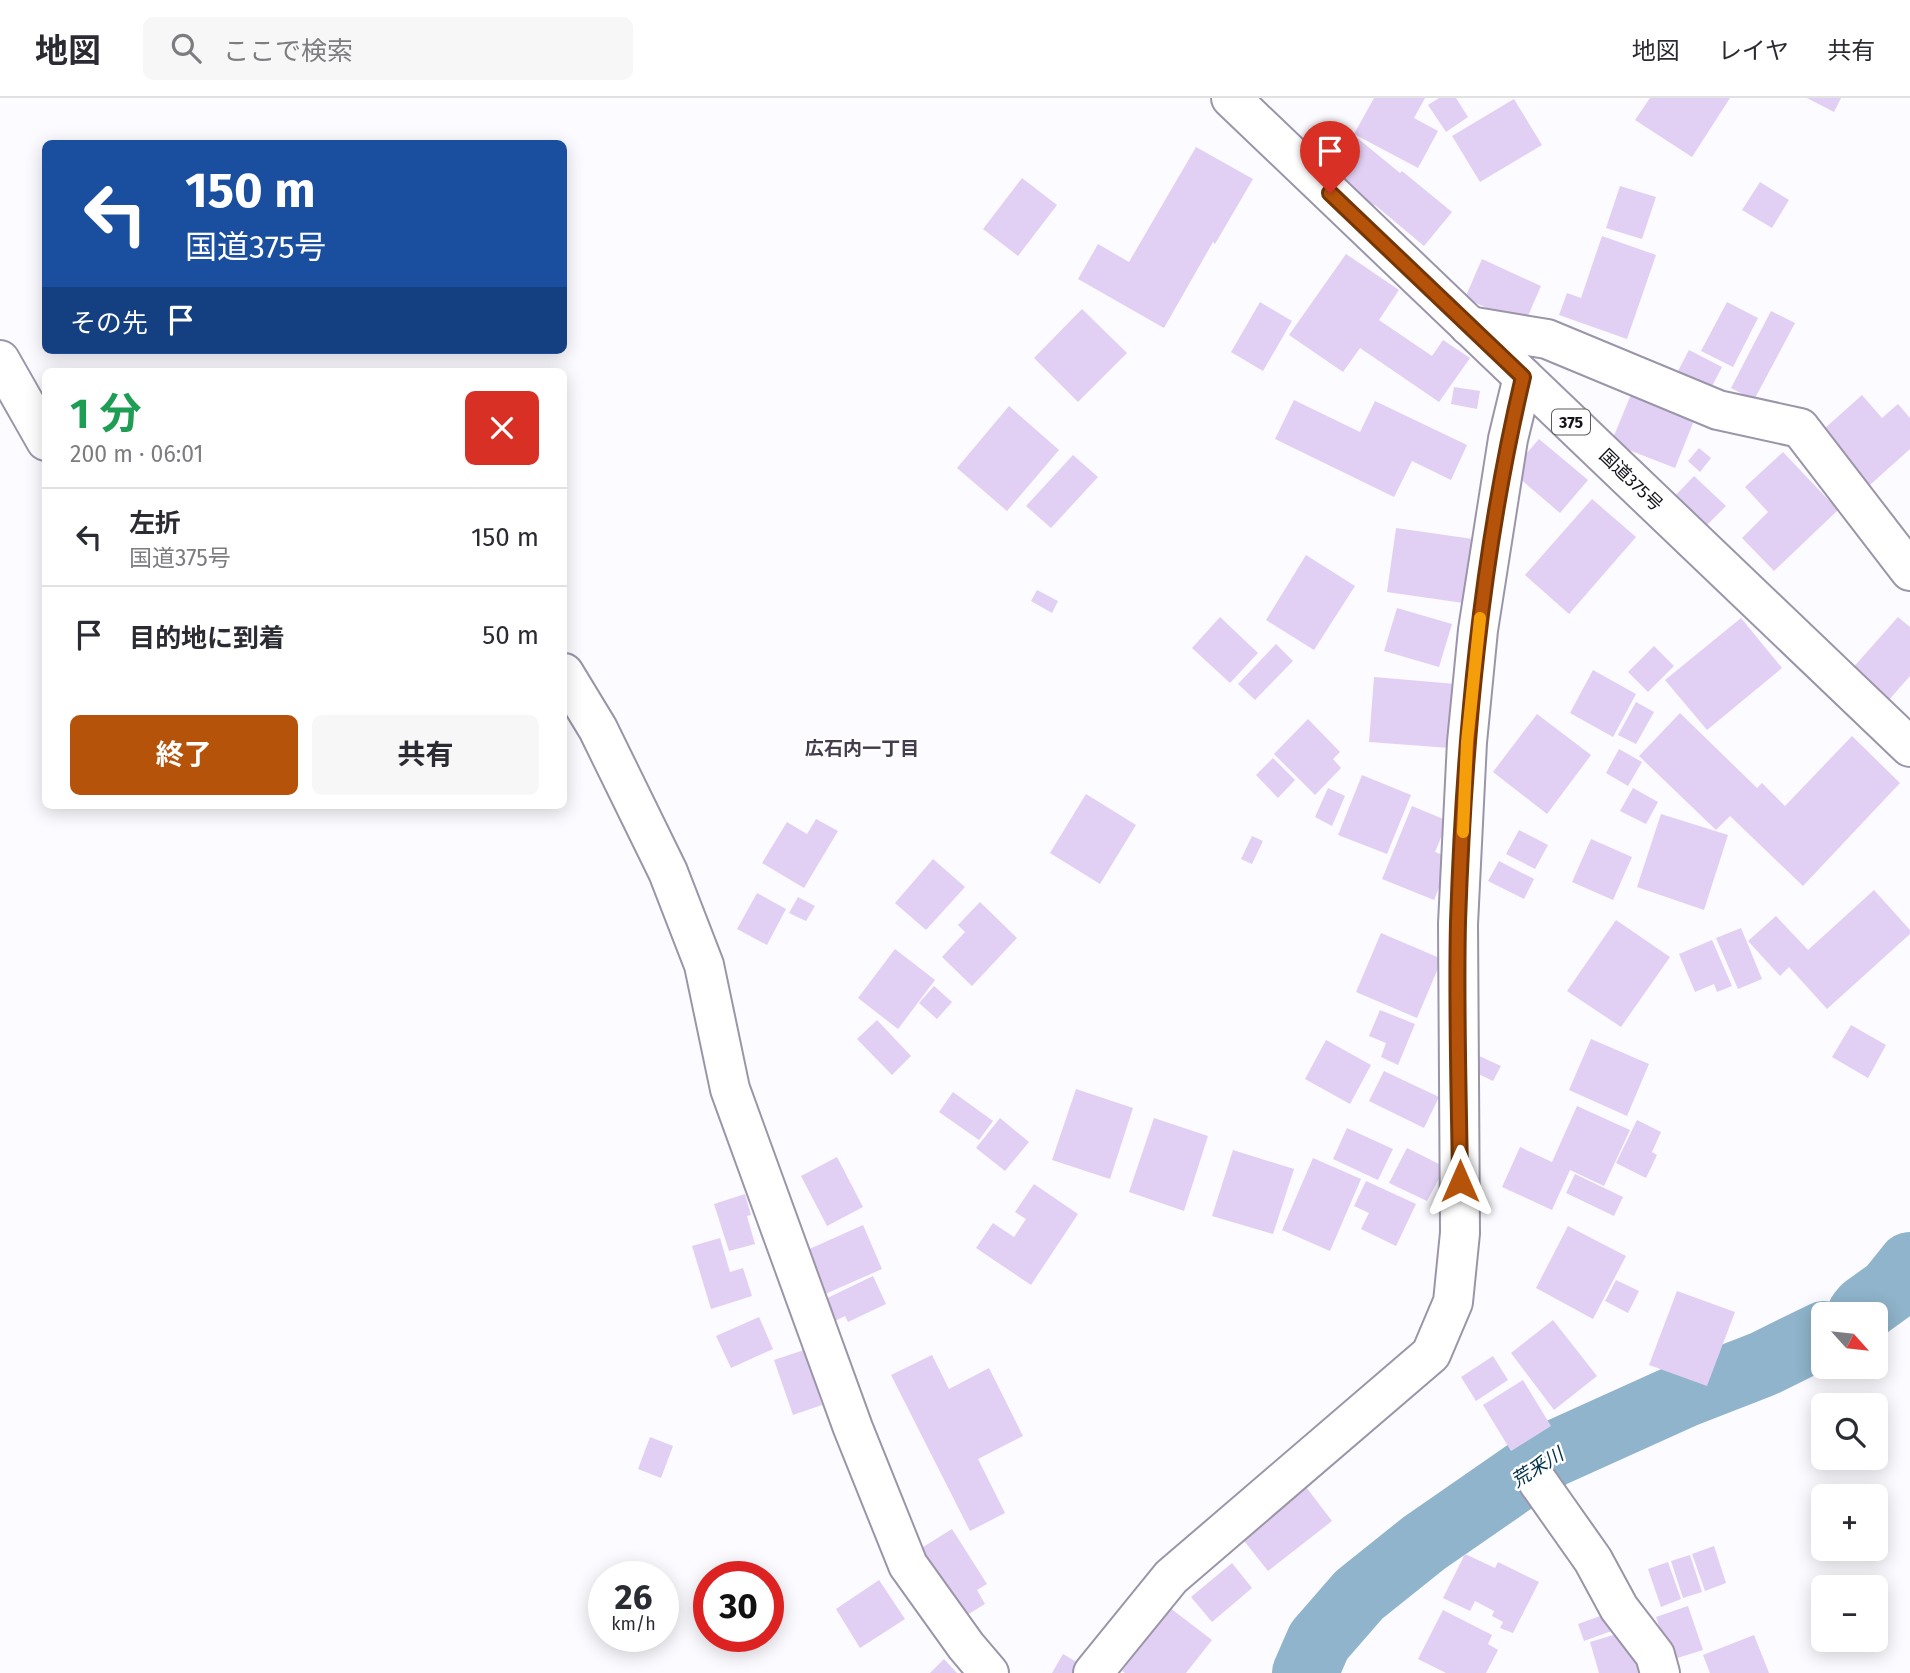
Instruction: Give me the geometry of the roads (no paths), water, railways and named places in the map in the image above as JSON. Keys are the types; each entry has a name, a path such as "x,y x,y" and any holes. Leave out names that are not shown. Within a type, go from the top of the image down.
{"main road":[{"name":"国道375号","path":"1231,98 1910,747"},
{"path":"1469,326 1547,339 1718,410 1800,428 1910,571"},
{"path":"0,360 42,436"},
{"path":"1093,1673 1171,1577 1431,1354 1453,1302 1460,1233 1458,924 1467,742 1478,630 1508,439 1523,377"},
{"path":"0,406 42,440"},
{"path":"567,678 598,729 668,872 704,965 730,1090 853,1428 908,1565 989,1673"},
{"path":"1538,1482 1593,1560 1619,1608 1655,1655 1660,1673"}],"waterway":[{"name":"荒釆川","path":"1873,1302 1890,1290 1910,1265"},
{"name":"荒釆川","path":"1305,1673 1319,1641 1359,1595 1424,1543 1551,1455 1686,1394 1763,1364 1811,1340"}],"district":[{"name":"広石内一丁目","path":"862,748"}]}
